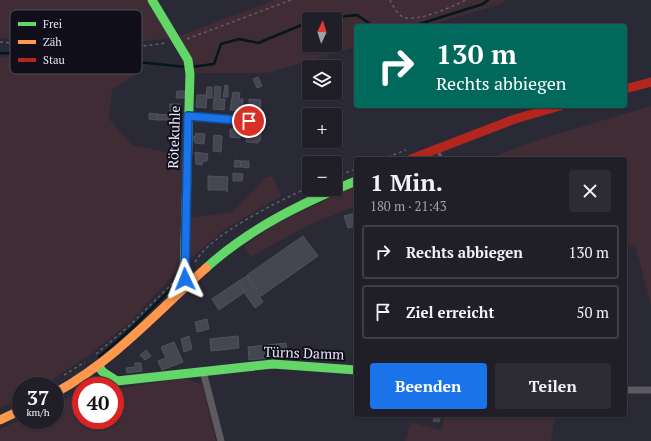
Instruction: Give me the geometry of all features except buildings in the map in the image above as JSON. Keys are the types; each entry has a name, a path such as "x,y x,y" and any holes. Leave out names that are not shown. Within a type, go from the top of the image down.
{"main road":[{"name":"Rötekuhle","path":"152,0 188,60 190,74 184,275 187,284"},
{"path":"627,88 651,82"},
{"path":"416,157 515,118 552,108"},
{"path":"64,388 98,366 135,334 187,284 222,254 254,230 316,197 354,182"},
{"name":"Türns Damm","path":"98,366 103,372 117,381 273,364 354,370"},
{"path":"0,420 12,414"}],"street":[{"path":"203,371 221,441"},
{"path":"627,390 651,390"}],"lane":[{"path":"188,116 264,123"},
{"path":"437,149 441,157"}],"path":[{"path":"142,46 178,42 291,0"},
{"path":"390,0 396,10 404,18 413,18 450,8 466,0"},
{"path":"0,42 10,43"},
{"path":"342,174 354,170"}],"shaded area":[{"path":"0,0 147,0 172,38 142,41 142,10 10,10 10,39 0,38"},
{"path":"274,0 507,0 502,4 433,24 354,24 354,48 342,51 342,12 302,12 302,52 339,52 312,60 302,60 302,63 267,73 194,73 179,36"},
{"path":"0,57 10,58 10,74 136,74 112,90 109,119 132,145 184,156 180,268 128,324 88,356 56,377 12,377 12,402 0,408"},
{"path":"651,106 651,305 635,245 627,245 627,157 493,157 543,138"},
{"path":"272,176 281,196 224,230 187,261 189,218 232,212 265,178"},
{"path":"354,186 354,207 309,225 251,257 244,246 276,224 333,196 342,196 342,192"},
{"path":"184,378 202,384 216,441 0,441 0,429 12,424 12,429 64,429 64,400 72,396 72,429 124,429 124,388"},
{"path":"444,417 555,417 551,441 405,441 411,422 441,430"}],"waterway":[{"path":"419,24 483,4 488,0"},
{"path":"342,17 357,15 370,24"},
{"path":"191,67 214,64 221,44 239,39 258,43 302,25"},
{"path":"0,53 10,53"},
{"path":"142,63 186,67"},
{"path":"99,357 131,329 175,285"}],"traffic: fast":[{"path":"152,0 188,60 190,74 184,275 187,284"},
{"path":"206,268 240,241 277,218 316,198 354,182"},
{"path":"98,366 103,372 117,381 273,364 354,370"}],"traffic: slow":[{"path":"64,388 97,366 116,351 206,268"},
{"path":"0,420 12,414"}],"traffic: jam":[{"path":"627,88 651,82"},
{"path":"416,157 515,119 553,108"}],"route":[{"path":"185,279 188,116 249,121"}]}
